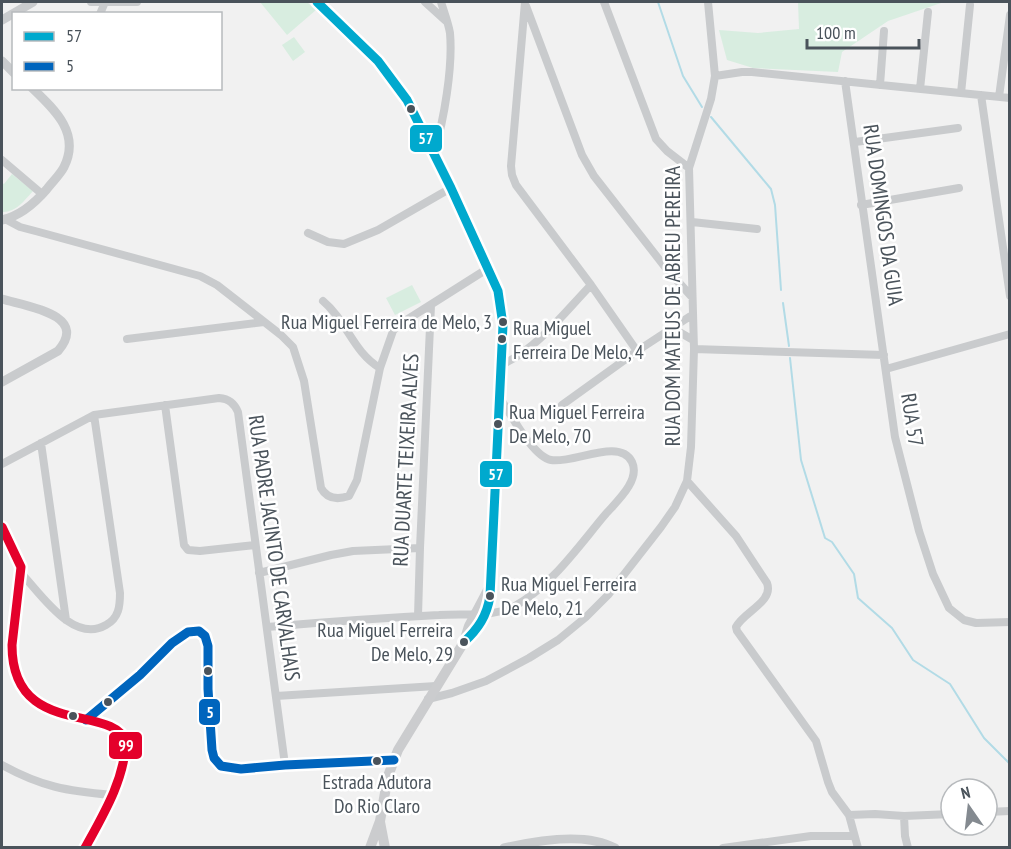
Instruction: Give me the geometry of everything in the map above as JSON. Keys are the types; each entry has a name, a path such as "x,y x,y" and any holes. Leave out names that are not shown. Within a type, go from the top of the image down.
{"main road":[{"path":"317,2 378,61 422,127 487,269 500,301 503,325 489,588 476,630 464,642 436,686 394,760 388,776 380,821 370,848"},
{"path":"380,821 385,848"}],"street":[{"path":"15,12 33,2"},
{"path":"91,2 137,2"},
{"path":"425,2 447,21"},
{"path":"434,153 444,113 450,46 447,21 441,2"},
{"path":"525,2 512,175 516,185 637,351"},
{"path":"525,2 575,139 594,176 665,267 691,296"},
{"path":"604,2 656,139 689,168"},
{"name":"RUA DOM MATEUS DE ABREU PEREIRA","path":"428,699 469,688 529,658 558,640 586,617 608,596 655,536 675,507 687,481 691,447 693,350 692,222 689,168 711,99 716,75 708,2"},
{"path":"961,93 969,6"},
{"path":"920,89 928,12"},
{"path":"999,97 1010,15"},
{"path":"880,85 885,31"},
{"path":"716,75 742,72 1010,98"},
{"name":"RUA DOMINGOS DA GUIA","path":"845,81 884,355"},
{"path":"3,219 26,208 42,194 65,164 69,141 62,118 34,90"},
{"path":"981,95 1010,296"},
{"path":"422,127 440,132"},
{"path":"855,142 958,128"},
{"path":"2,159 42,194"},
{"path":"308,233 327,243 344,244 378,230 451,188"},
{"path":"861,205 959,188"},
{"path":"3,219 39,232 200,276 217,285 286,340 297,356 304,381 320,485 327,496 335,498 347,496 353,491 357,480 380,368 393,331 397,326 487,269"},
{"path":"692,222 757,229"},
{"path":"501,365 530,347 591,285"},
{"path":"2,299 53,313 64,324 67,336 58,351 2,382"},
{"path":"323,301 343,322 363,355 380,368"},
{"name":"RUA DUARTE TEIXEIRA ALVES","path":"418,616 431,305"},
{"path":"562,405 692,315"},
{"path":"127,339 264,322"},
{"path":"668,330 681,333 693,340"},
{"path":"886,369 1010,334"},
{"path":"693,350 884,355"},
{"name":"RUA 57","path":"884,355 900,463 919,531 943,599 949,608 964,621 1010,622"},
{"name":"RUA PADRE JACINTO DE CARVALHAIS","path":"2,464 94,415 219,398 225,398 235,406 238,412 285,765"},
{"path":"267,627 505,611 536,591 577,549 624,491 633,474 632,462 627,456 614,450 565,461 546,459 532,445 500,398"},
{"path":"165,405 183,545 188,550 200,551 255,545"},
{"path":"21,573 66,620 84,629 96,630 111,622 120,609 120,593 94,415"},
{"path":"41,443 66,620"},
{"path":"687,481 735,536 767,583 768,594 740,620 737,624 737,631 816,741 828,782 832,792 849,815 858,848"},
{"path":"2,527 19,561 21,573 12,645 16,677 25,690 42,705 57,713 120,731 126,742 118,780 108,809 85,848"},
{"path":"259,573 342,553 420,548"},
{"path":"86,720 140,675 172,643 188,632 199,631 205,636 208,646 210,728 212,750 217,763 228,769 241,770 285,765 394,760"},
{"path":"276,696 436,686"},
{"path":"2,765 29,780 56,788 112,795"},
{"path":"849,815 939,815"},
{"path":"904,816 908,848"},
{"path":"723,848 811,836 854,836"},
{"path":"504,848 545,841 584,839 600,841 615,848"}],"green space":[{"path":"260,2 307,2 316,10 287,35"},
{"path":"798,2 944,2 888,21 842,52 838,72 753,68 727,60 719,30 758,33 799,29"},
{"path":"294,37 305,52 293,61 282,45"},
{"path":"12,174 33,191 11,211 2,212 2,183 4,184"},
{"path":"412,285 421,302 395,315 386,298"}],"waterway":[{"path":"658,2 683,76 702,107"},
{"path":"711,117 771,189 775,205 781,290"},
{"path":"783,303 789,346"},
{"path":"790,358 801,460 825,538 832,542 854,574 858,598 892,628 913,660 950,684 984,738 1010,764"}],"transit line":[{"name":"57","path":"317,2 378,61 407,100 451,188 498,291 503,325 490,596 481,622 464,642"},
{"name":"99","path":"2,527 21,567 12,645 16,675 28,694 45,707 117,730 126,742 117,784 85,848"},
{"name":"5","path":"86,720 140,675 172,643 188,632 199,631 205,636 208,646 212,750 214,758 221,766 241,769 394,760"}],"place":[{"name":"Rua Miguel Ferreira de Melo, 3","path":"503,322"},
{"name":"Rua Miguel Ferreira De Melo, 4","path":"502,339"},
{"name":"Rua Miguel Ferreira De Melo, 70","path":"498,424"},
{"name":"Rua Miguel Ferreira De Melo, 21","path":"490,596"},
{"name":"Rua Miguel Ferreira De Melo, 29","path":"464,642"},
{"name":"Estrada Adutora Do Rio Claro","path":"377,761"}]}
